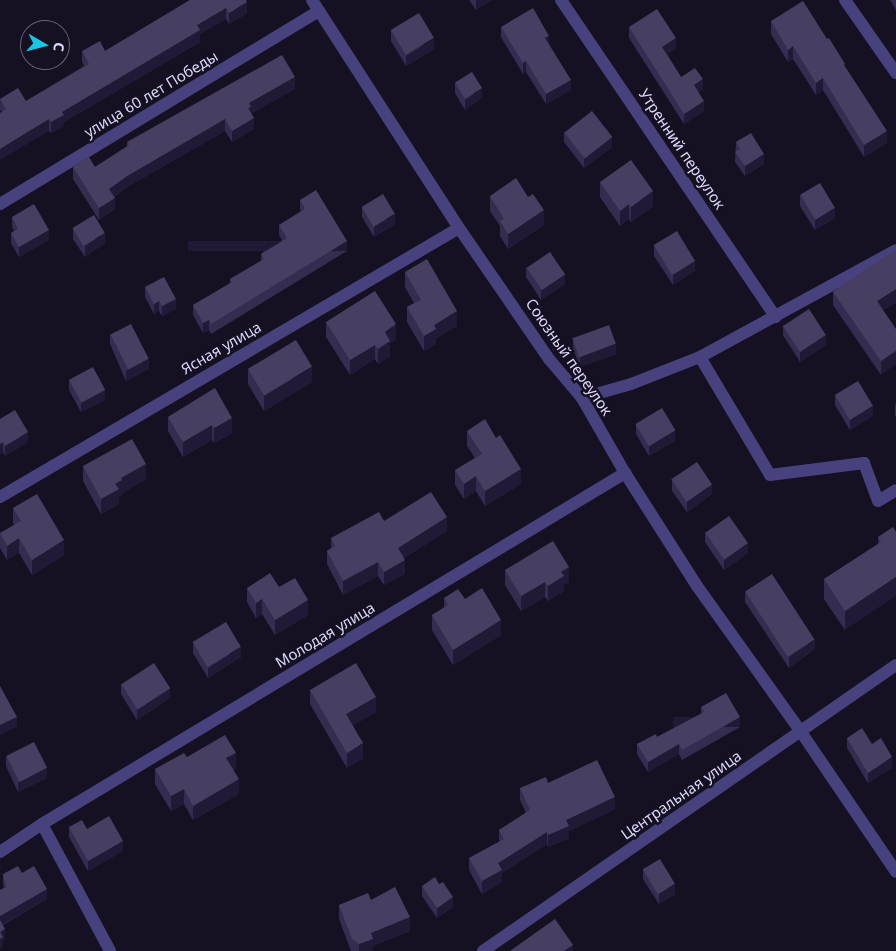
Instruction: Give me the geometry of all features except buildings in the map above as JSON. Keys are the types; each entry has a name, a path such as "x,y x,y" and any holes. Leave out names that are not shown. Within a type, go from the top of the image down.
{"street":[{"name":"Союзный переулок","path":"312,0 459,228 549,359 582,398 626,473 697,586 801,732 896,872"},
{"name":"Утренний переулок","path":"561,0 776,316"},
{"path":"845,0 896,73"},
{"name":"улица 60 лет Победы","path":"0,204 319,11"},
{"name":"Ясная улица","path":"0,497 459,228"},
{"path":"582,398 631,384 700,357 896,250"},
{"path":"700,357 770,475 864,463 878,501 896,490"},
{"name":"Молодая улица","path":"1,848 626,473"},
{"name":"Центральная улица","path":"483,951 896,665"},
{"path":"42,824 110,951"}]}
